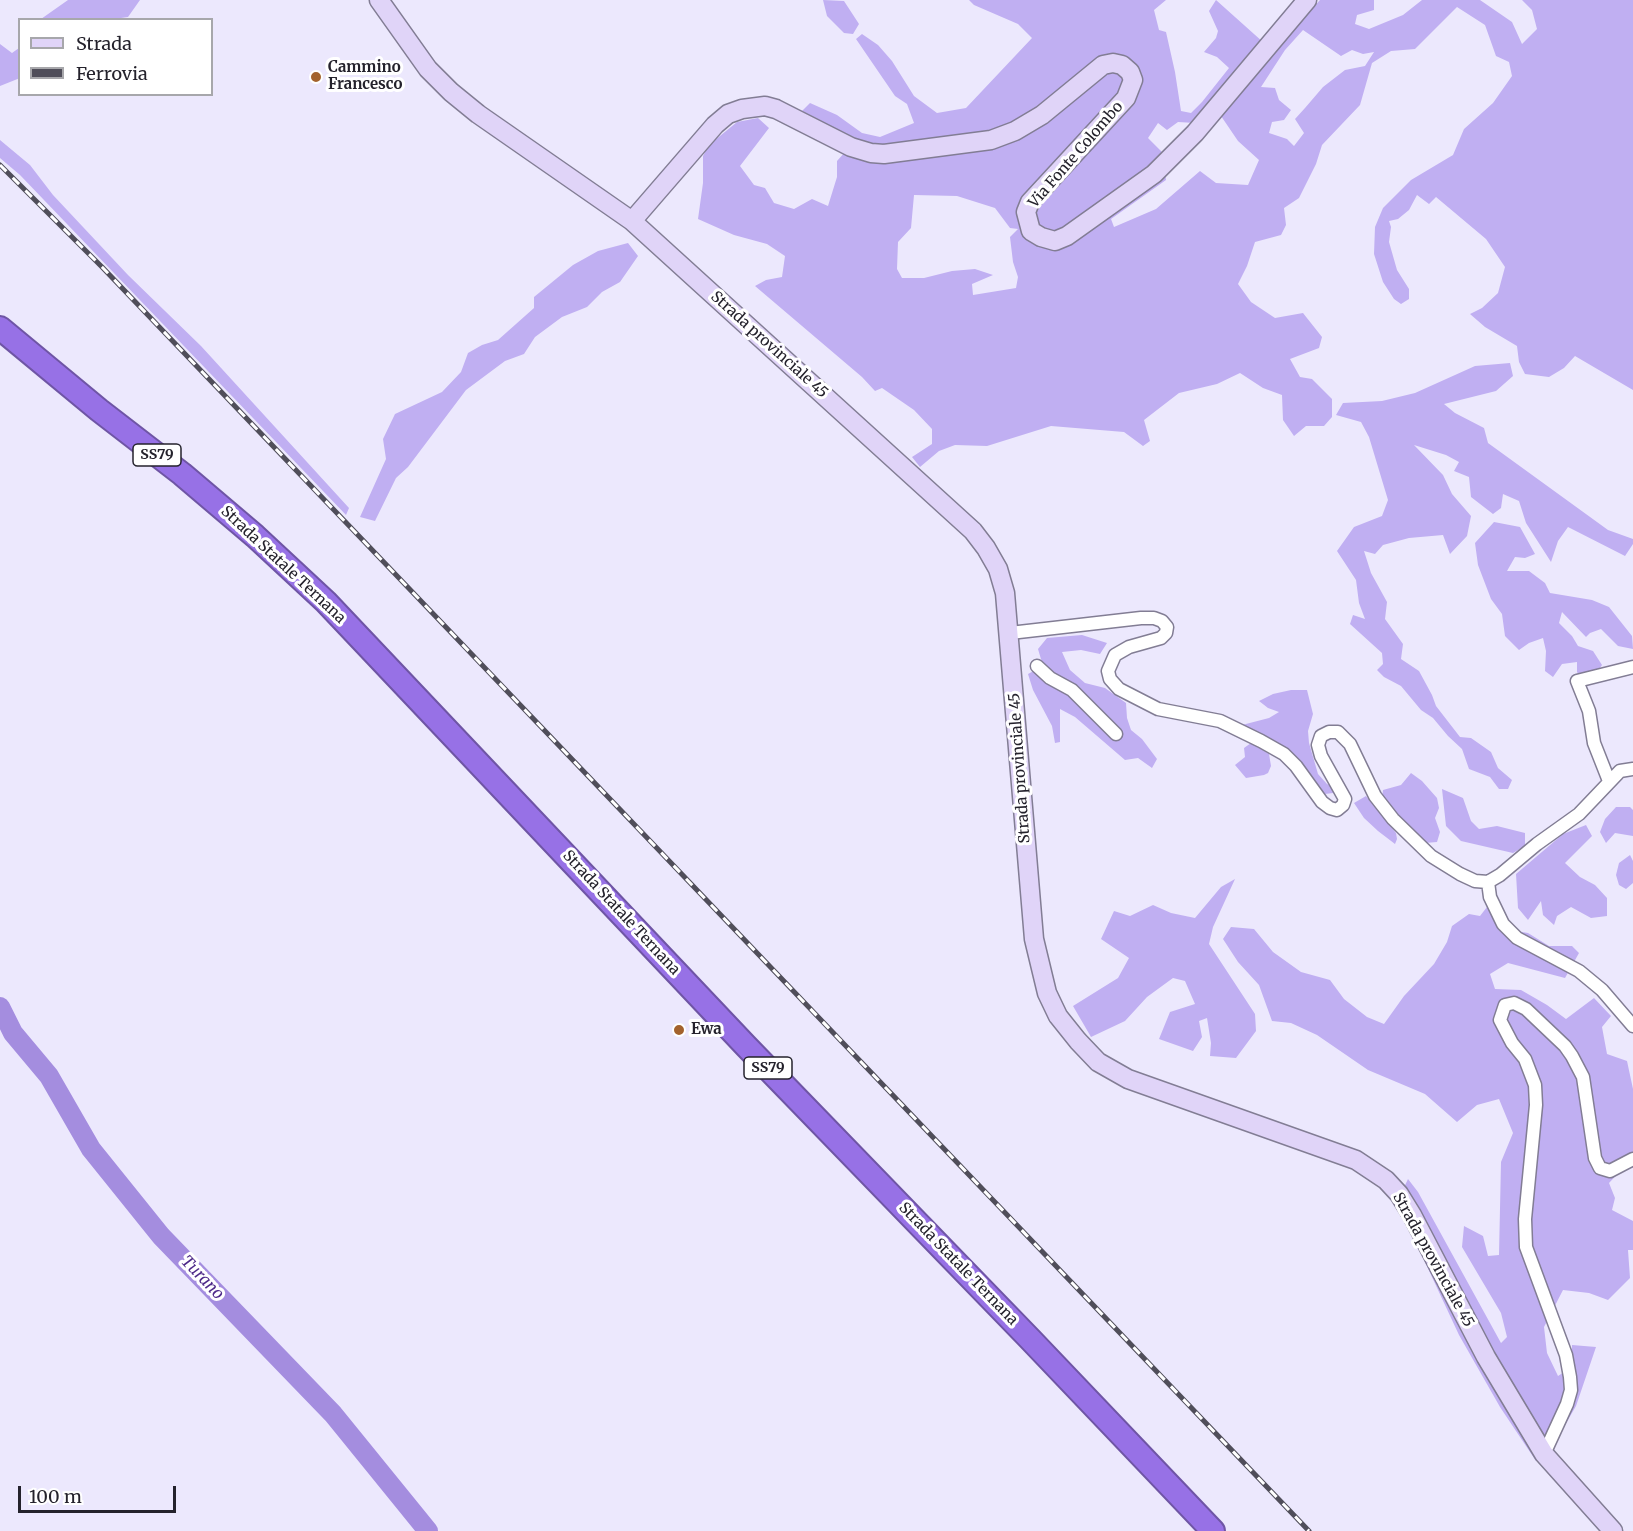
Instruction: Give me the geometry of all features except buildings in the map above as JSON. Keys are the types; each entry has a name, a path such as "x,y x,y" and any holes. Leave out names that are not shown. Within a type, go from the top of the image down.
{"highway":[{"name":"Strada Statale Ternana","path":"0,328 99,410 182,474 255,536 318,594 739,1038 1213,1531"}],"main road":[{"name":"Strada provinciale 45","path":"379,0 428,69 451,92 478,114 632,221 973,531 998,569 1005,592 1034,939 1047,993 1058,1016 1098,1062 1128,1079 1356,1160 1386,1180 1399,1194 1412,1215 1486,1357 1544,1454 1612,1531"},
{"name":"Via Fonte Colombo","path":"632,221 715,124 728,114 741,109 765,106 776,109 851,147 884,154 991,140 1016,131 1042,115 1103,64 1122,65 1130,72 1133,80 1126,98 1030,202 1026,213 1031,231 1055,241 1067,236 1154,174 1195,133 1307,0"}],"street":[{"path":"1010,633 1141,618 1154,618 1162,621 1167,627 1166,633 1161,638 1129,647 1115,655 1108,671 1110,679 1119,689 1158,709 1220,721 1261,741 1284,754 1296,766 1322,802 1337,810 1345,799 1321,756 1318,745 1321,736 1329,732 1338,732 1350,744 1375,796 1407,833 1431,856 1475,881 1488,882 1500,875 1537,844 1579,814 1620,771 1633,769"},
{"path":"1036,666 1050,678 1072,690 1116,734"},
{"path":"1609,781 1594,742 1589,711 1577,681 1633,668"},
{"path":"1488,882 1490,897 1503,924 1517,938 1579,971 1602,990 1633,1026"},
{"path":"1544,1454 1567,1404 1570,1377 1566,1354 1526,1247 1525,1219 1536,1105 1535,1085 1525,1059 1508,1037 1500,1020 1505,1005 1514,1003 1526,1009 1565,1046 1572,1056 1583,1077 1595,1158 1600,1168 1610,1171 1633,1159"}],"shaded area":[{"path":"68,0 140,0 128,17 42,18"},
{"path":"823,0 844,1 859,24 853,34 844,33 827,16"},
{"path":"969,0 1166,0 1154,10 1159,30 1166,32 1181,111 1191,113 1229,68 1217,57 1204,52 1216,38 1218,31 1209,11 1216,0 1273,51 1320,0 1374,0 1374,10 1357,15 1355,24 1369,29 1403,15 1422,0 1480,0 1512,22 1522,44 1537,29 1532,10 1522,0 1633,0 1633,390 1575,356 1564,368 1549,377 1525,374 1519,362 1517,346 1485,327 1470,314 1482,308 1498,293 1505,267 1486,239 1436,197 1429,204 1417,195 1409,210 1398,219 1389,221 1391,227 1389,242 1397,270 1409,289 1409,299 1401,304 1394,299 1383,282 1374,254 1375,227 1383,208 1411,180 1453,155 1464,129 1493,103 1512,76 1509,62 1496,56 1485,25 1457,7 1415,49 1391,51 1372,63 1360,105 1322,145 1316,164 1299,198 1284,208 1286,225 1281,235 1255,242 1238,284 1251,302 1275,318 1303,313 1322,337 1319,348 1290,359 1300,377 1312,379 1332,399 1332,417 1324,426 1306,426 1294,436 1283,420 1282,395 1263,388 1240,373 1217,384 1179,393 1144,420 1150,441 1143,446 1124,432 1051,426 987,446 955,445 939,451 920,467 912,457 932,444 932,429 914,410 882,388 875,391 862,377 755,286 766,280 782,277 785,256 767,244 734,235 698,219 703,183 703,156 709,145 737,122 758,118 769,128 740,166 754,185 765,188 774,203 794,209 812,199 828,206 837,177 837,161 854,142 802,111 810,103 837,115 862,133 880,137 914,123 907,104 895,96 856,39 862,34 878,45 892,61 914,96 937,113 966,108 1032,38 1018,24 974,5","holes":["1303,30 1341,56 1352,50 1363,54 1374,52 1365,66 1345,70 1323,87 1295,119 1304,133 1294,146 1287,139 1269,133 1272,122 1284,120 1291,110 1279,100 1275,88 1261,87 1285,50","1221,116 1238,141 1259,160 1248,185 1216,183 1200,171 1156,209 1114,227 1111,219 1166,180 1162,152 1148,138 1158,123 1167,130 1178,122 1195,123 1209,130","914,195 957,196 995,208 1010,228 1018,229 1010,237 1013,262 1018,277 1016,288 973,295 972,284 993,275 975,269 952,271 924,278 902,278 897,269 898,242 911,228"]},
{"path":"0,44 12,53 18,49 18,79 0,86"},
{"path":"0,140 30,165 53,195 128,275 201,346 349,508 346,515 20,175 0,158"},
{"path":"628,243 638,256 620,282 602,292 587,307 562,317 535,337 524,354 505,361 466,390 408,467 396,478 375,521 360,517 386,459 383,439 395,414 442,392 461,372 468,353 498,340 534,308 534,297 573,265 598,251"},
{"path":"1510,363 1513,376 1496,391 1444,404 1455,413 1484,428 1488,443 1608,530 1633,539 1633,544 1625,556 1568,527 1558,541 1551,562 1526,523 1519,501 1503,494 1501,508 1493,514 1471,497 1469,477 1454,471 1459,462 1446,455 1414,445 1443,475 1452,494 1471,516 1467,536 1450,554 1443,535 1409,538 1383,545 1375,554 1364,551 1371,573 1387,602 1385,619 1403,644 1401,659 1419,671 1436,706 1460,737 1471,738 1491,752 1498,768 1512,780 1508,789 1499,789 1490,777 1469,769 1462,749 1433,718 1421,710 1401,686 1384,677 1377,670 1383,664 1382,653 1350,624 1353,615 1365,619 1359,603 1356,580 1337,551 1354,527 1382,516 1388,500 1369,437 1361,422 1336,415 1343,403 1382,401 1415,393 1475,366"},
{"path":"1494,522 1520,527 1535,554 1525,558 1515,557 1507,571 1529,571 1545,583 1550,593 1592,600 1609,607 1632,636 1633,649 1618,646 1601,629 1586,637 1562,612 1559,623 1578,646 1593,651 1602,665 1587,686 1577,672 1577,662 1562,664 1553,677 1545,671 1546,651 1543,638 1519,650 1505,636 1502,614 1491,599 1478,565 1475,543"},
{"path":"1082,635 1107,643 1100,654 1081,650 1062,652 1070,670 1085,683 1105,688 1126,703 1131,730 1142,739 1157,759 1152,768 1138,758 1125,760 1075,717 1060,709 1060,742 1055,743 1052,726 1033,690 1028,674 1043,666 1038,649 1047,638"},
{"path":"1291,690 1307,690 1313,714 1308,731 1309,743 1318,774 1327,784 1334,787 1333,793 1325,794 1314,782 1242,725 1269,718 1279,712 1259,701 1273,694"},
{"path":"1251,743 1269,754 1271,766 1268,773 1264,775 1246,778 1235,765 1245,757 1244,748"},
{"path":"1411,773 1422,781 1437,798 1439,808 1435,818 1440,832 1437,842 1425,843 1382,799 1383,790 1401,785"},
{"path":"1442,789 1463,798 1471,821 1479,829 1497,826 1525,833 1525,846 1513,853 1461,841 1446,826"},
{"path":"1366,796 1396,833 1395,844 1364,818 1354,803"},
{"path":"1616,807 1630,807 1633,810 1633,836 1615,833 1606,843 1600,832 1605,819"},
{"path":"1586,825 1592,836 1565,863 1580,877 1595,885 1607,898 1607,916 1591,918 1571,907 1557,916 1554,925 1543,915 1541,901 1528,920 1518,908 1516,874 1563,834"},
{"path":"1630,855 1633,861 1633,883 1626,889 1619,885 1616,875 1619,863"},
{"path":"1235,879 1213,927 1209,944 1255,1014 1256,1031 1236,1058 1210,1056 1211,1043 1207,1018 1199,1021 1202,1037 1193,1051 1159,1039 1170,1012 1195,1004 1185,981 1173,978 1147,997 1125,1021 1091,1037 1073,1006 1118,978 1129,958 1101,939 1114,911 1130,916 1153,905 1171,913 1195,918 1221,887"},
{"path":"1487,907 1498,928 1528,933 1549,946 1572,946 1579,953 1565,978 1508,963 1490,974 1495,989 1521,990 1566,1019 1594,998 1611,1016 1602,1027 1607,1054 1627,1061 1633,1089 1633,1168 1624,1167 1609,1183 1615,1198 1612,1210 1633,1221 1633,1250 1628,1250 1630,1278 1608,1300 1589,1293 1563,1290 1544,1327 1547,1353 1558,1376 1572,1367 1572,1345 1596,1347 1576,1406 1553,1446 1536,1461 1500,1407 1459,1335 1397,1202 1408,1179 1418,1192 1501,1343 1507,1337 1501,1313 1462,1247 1464,1226 1483,1236 1488,1256 1499,1255 1501,1162 1513,1133 1499,1099 1477,1105 1457,1122 1425,1094 1368,1070 1317,1035 1291,1023 1272,1021 1259,985 1238,962 1223,939 1231,927 1254,929 1273,952 1301,972 1330,980 1344,999 1367,1017 1384,1024 1404,996 1434,964 1447,942 1452,926 1469,914 1480,916"}],"waterway":[{"name":"Turano","path":"0,1007 13,1033 49,1076 91,1149 161,1236 333,1414 428,1531"}],"railway":[{"path":"0,165 102,267 1309,1531"}],"place":[{"name":"Cammino Francesco","path":"316,77"},
{"name":"Ewa","path":"679,1030"}]}
